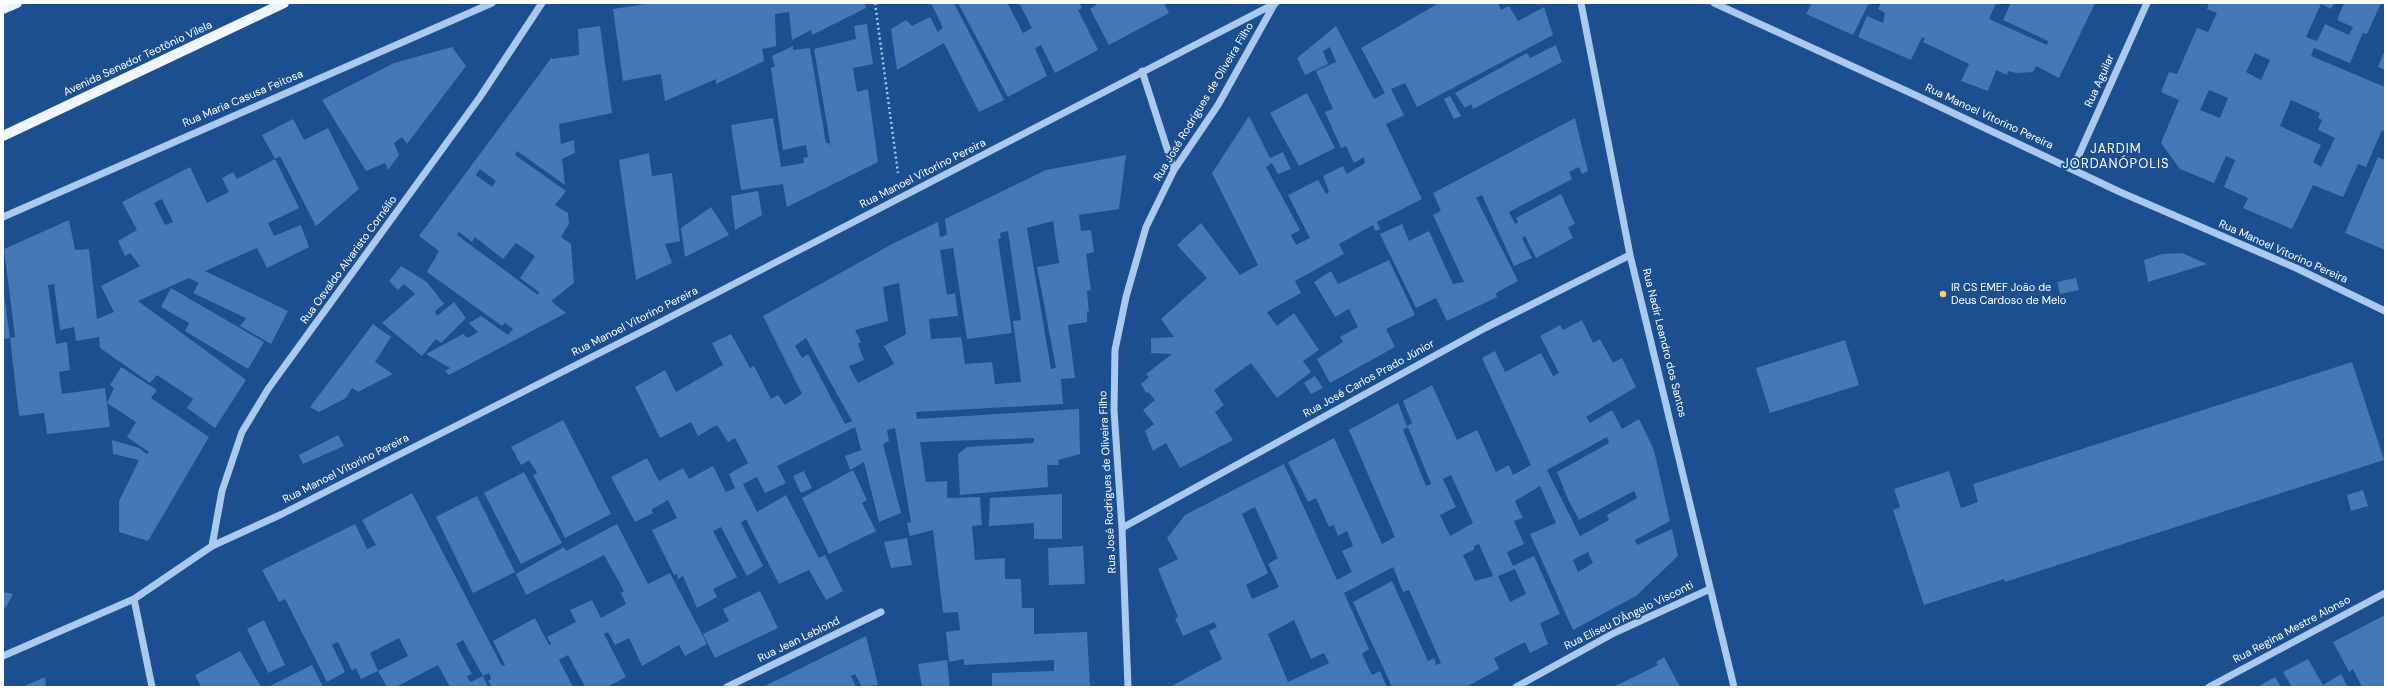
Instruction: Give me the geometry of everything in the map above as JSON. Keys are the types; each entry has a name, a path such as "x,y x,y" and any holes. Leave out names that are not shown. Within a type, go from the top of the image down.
{"main road":[{"path":"3,9 17,3"},
{"name":"Avenida Senador Teotônio Vilela","path":"3,136 284,3"}],"street":[{"name":"Rua Maria Casusa Feitosa","path":"3,217 492,3"},
{"name":"Rua Osvaldo Alvaristo Cornélio","path":"212,546 222,491 242,432 268,389 480,97 542,3"},
{"name":"Rua Manoel Vitorino Pereira","path":"3,656 134,599 212,546 310,500 1276,3"},
{"name":"Rua José Rodrigues de Oliveira Filho","path":"1128,687 1122,528 1114,410 1115,350 1126,297 1146,227 1174,170 1232,82 1276,3"},
{"name":"Rua Nadir Leandro dos Santos","path":"1580,3 1630,255 1734,687"},
{"name":"Rua Manoel Vitorino Pereira","path":"1714,3 2073,168 2154,207 2296,268 2385,311"},
{"name":"Rua Aguilar","path":"2073,168 2147,3"},
{"path":"1142,71 1174,170"},
{"name":"Rua José Carlos Prado Júnior","path":"1122,528 1485,328 1630,255"},
{"name":"Rua Eliseu D'Ângelo Visconti","path":"1516,687 1614,633 1710,589"},
{"name":"Rua Regina Mestre Alonso","path":"2209,687 2385,593"},
{"path":"134,599 152,687"},
{"name":"Rua Jean Leblond","path":"726,687 880,612"}],"path":[{"path":"875,3 901,197"}],"building":[{"path":"652,3 865,3 866,8 812,35 811,30 792,40 789,12 775,14 776,46 762,49 764,61 716,84 716,79 665,101 661,74 623,81 613,9"},
{"path":"931,3 954,3 1004,100 979,112 944,43 897,70 891,29 906,20 912,26 930,17 938,32 943,28"},
{"path":"958,3 1010,3 1008,4 1023,33 1032,28 1019,3 1080,3 1082,8 1078,10 1098,50 1055,73 1041,45 1035,48 1047,76 1008,97"},
{"path":"1095,3 1164,3 1169,13 1109,45 1090,9 1096,5"},
{"path":"1439,3 1498,3 1501,10 1509,6 1518,21 1544,7 1553,35 1417,107 1405,83 1391,89 1404,115 1386,124 1422,199 1377,222 1380,229 1375,231 1373,225 1339,244 1344,254 1295,281 1301,293 1267,312 1277,326 1294,313 1319,350 1303,361 1311,372 1277,398 1251,363 1214,390 1224,405 1215,412 1233,440 1180,468 1166,443 1153,451 1145,431 1154,424 1143,410 1155,400 1148,392 1146,393 1141,384 1149,377 1146,374 1172,354 1151,353 1151,338 1174,337 1161,319 1207,278 1177,245 1201,223 1240,275 1258,265 1212,173 1249,116 1270,158 1283,152 1291,169 1278,174 1272,163 1266,167 1300,230 1291,235 1296,245 1310,238 1288,195 1318,180 1326,194 1329,192 1323,176 1343,166 1347,174 1365,163 1364,157 1354,163 1346,146 1341,148 1325,112 1333,109 1316,71 1336,62 1330,47 1323,51 1328,64 1305,75 1297,58 1336,26 1374,99 1385,93 1361,48"},
{"path":"1812,3 1869,3 1853,35 1806,14"},
{"path":"1881,3 1996,3 1989,19 2047,45 2048,41 2003,20 2011,3 2095,3 2059,78 2036,66 2033,72 2016,73 2008,71 2007,75 1996,70 1988,91 1961,81 1969,64 1923,42 1925,38 1922,37 1911,60 1858,37 1867,16 1883,23 1885,13 1878,9"},
{"path":"2209,3 2334,3 2331,9 2321,4 2306,37 2317,41 2325,24 2349,35 2353,27 2337,20 2344,3 2381,3 2367,34 2363,33 2350,63 2314,48 2311,56 2385,87 2385,132 2382,130 2366,167 2358,164 2343,197 2313,185 2292,229 2243,208 2248,198 2224,187 2235,160 2226,156 2214,183 2180,169 2161,143 2179,100 2161,92 2169,72 2177,74 2197,28 2208,32 2217,13 2207,9","holes":["2255,53 2270,60 2261,80 2246,72","2209,90 2228,98 2220,118 2200,110","2291,100 2320,113 2318,118 2322,120 2318,130 2335,138 2321,167 2313,162 2321,145 2280,126"]},
{"path":"867,24 873,64 853,68 857,92 868,89 878,162 787,207 783,184 741,190 731,125 773,118 781,167 804,163 803,158 808,157 806,145 783,150 771,68 775,66 772,56 793,46 793,50 810,48 826,143 829,143 831,148 814,49 856,39 854,26"},
{"path":"600,26 612,113 559,124 561,144 574,140 575,153 562,159 565,185 517,151 515,155 566,191 555,205 568,213 569,224 561,237 571,244 574,283 551,301 566,313 449,375 445,371 450,368 426,354 463,334 468,338 478,332 469,323 481,316 508,335 513,329 505,323 502,326 427,272 439,251 419,236 552,57 552,59 579,55 578,29","holes":["480,169 496,181 492,187 476,175","459,232 472,242 475,237 503,259 516,243 535,256 520,278 539,292 538,295 457,235"]},
{"path":"1556,45 1562,62 1473,109 1471,104 1465,108 1455,93 1527,53 1530,58"},
{"path":"452,47 466,66 407,144 402,137 394,143 399,155 388,170 385,163 366,171 322,100 394,63"},
{"path":"2385,50 2385,70 2378,67"},
{"path":"1307,93 1335,148 1299,166 1270,113"},
{"path":"1450,96 1461,116 1454,119 1444,99"},
{"path":"1575,118 1588,171 1582,174 1579,167 1569,172 1572,179 1509,212 1515,224 1518,222 1516,218 1561,194 1575,224 1568,227 1573,238 1536,258 1525,236 1522,238 1532,258 1514,266 1482,195 1476,198 1518,281 1496,293 1497,297 1447,321 1436,298 1416,308 1380,234 1402,224 1409,241 1429,231 1453,284 1464,282 1433,215 1441,211 1433,193"},
{"path":"293,119 304,140 328,128 359,189 316,226 280,156 275,159 262,135"},
{"path":"649,153 652,176 672,173 680,241 665,244 672,263 636,280 619,160"},
{"path":"1126,155 1119,209 1079,215 1081,231 1091,230 1094,252 1086,254 1091,290 1087,291 1089,312 1087,311 1087,322 1068,325 1075,378 1061,379 1063,404 916,412 917,419 1079,409 1080,454 1058,460 1059,465 1047,465 1048,487 960,495 958,454 967,447 1034,443 1034,438 920,442 926,482 947,481 947,498 980,497 982,525 972,526 975,560 1005,558 1005,579 1021,579 1022,608 1034,608 1034,634 1087,632 1090,687 992,687 992,673 1054,671 1054,660 964,665 964,659 949,662 946,632 960,630 958,612 943,613 933,530 910,536 907,523 911,522 895,428 887,430 889,441 883,444 901,513 879,522 864,462 850,470 845,456 861,450 855,427 777,466 786,483 765,493 757,477 743,484 757,512 786,495 819,558 825,555 843,591 826,600 809,570 779,584 746,519 741,523 763,566 747,576 721,527 713,531 737,577 713,589 717,597 697,608 683,576 678,579 677,574 674,575 652,530 677,518 668,500 651,510 653,513 635,522 611,477 647,458 659,481 683,468 689,479 713,466 726,492 735,488 729,474 748,463 735,438 728,442 717,425 698,436 691,422 660,438 635,387 665,370 676,392 723,365 712,343 731,334 750,368 754,366 771,399 778,395 785,405 802,394 763,316 894,243 938,222 940,237 947,235 945,219 1046,170","holes":["1053,221 1059,263 1037,267 1056,368 1051,369 1027,228","1008,231 1021,320 1013,321 1021,382 995,384 992,362 965,364 961,337 931,339 929,319 958,316 955,293 947,295 940,250 953,248 967,339 1012,333 998,239 1001,238 1000,233","899,283 906,334 884,346 894,364 858,383 849,366 864,360 858,344 861,342 855,330 888,321 883,287","806,338 852,421 845,424 808,354 802,358 795,346"]},
{"path":"2378,157 2385,160 2385,250 2345,233"},
{"path":"275,159 299,208 268,223 274,236 301,225 309,247 267,268 257,248 205,271 288,311 271,344 240,326 246,318 193,293 199,283 189,278 138,301 246,380 215,428 187,408 193,399 157,375 150,383 100,348 99,337 76,341 74,327 60,330 54,284 48,285 56,344 67,342 70,370 59,372 62,394 105,388 110,427 47,434 44,413 19,416 10,338 15,337 4,249 69,220 75,250 89,249 97,319 114,312 101,286 140,266 130,253 125,256 118,241 137,230 122,202 190,167 207,203 229,192 222,178 233,172 237,179","holes":["162,199 173,222 165,225 154,203"]},
{"path":"758,191 762,215 735,230 731,196"},
{"path":"711,207 729,235 685,257 681,228"},
{"path":"2182,253 2207,264 2148,282 2144,260 2162,254"},
{"path":"1389,260 1415,315 1386,329 1395,347 1330,383 1317,359 1343,342 1340,337 1358,327 1349,309 1335,317 1314,282 1331,271 1338,284"},
{"path":"401,266 427,282 444,304 435,311 437,316 454,302 466,318 441,343 436,339 422,356 382,323 415,294 404,284 398,290 389,281"},
{"path":"2076,278 2079,290 2060,294 2057,282"},
{"path":"3,288 10,338 3,339"},
{"path":"171,288 264,342 248,369 185,331 189,323 161,307"},
{"path":"1582,320 1593,343 1600,339 1613,363 1622,358 1636,387 1586,417 1590,423 1612,410 1622,429 1639,419 1654,450 1670,521 1635,540 1637,545 1672,529 1678,556 1636,596 1573,630 1530,534 1556,523 1540,486 1515,501 1523,518 1514,521 1524,544 1507,552 1513,566 1534,556 1560,614 1540,623 1548,644 1530,653 1525,642 1494,658 1499,669 1466,687 1392,687 1353,602 1392,581 1428,661 1434,658 1436,665 1441,663 1409,590 1403,592 1393,567 1344,593 1369,649 1362,654 1372,675 1380,671 1387,687 1273,687 1273,685 1268,687 1170,687 1222,659 1209,631 1217,627 1214,622 1183,636 1175,618 1178,617 1158,569 1178,559 1167,538 1185,515 1284,464 1337,580 1352,572 1342,551 1353,546 1347,531 1338,536 1334,525 1329,527 1316,498 1308,502 1288,462 1334,438 1382,544 1395,537 1349,430 1398,403 1407,426 1412,423 1403,401 1432,385 1457,440 1477,430 1496,472 1509,465 1513,475 1531,465 1482,358 1495,351 1505,372 1541,353 1553,376 1559,373 1540,336 1560,325 1563,330","holes":["1408,427 1431,484 1426,486 1403,430","1607,437 1609,443 1557,472 1567,497 1579,520 1634,491 1637,498 1607,515 1609,520 1580,536 1547,470","1451,475 1473,523 1450,536 1440,515 1456,507 1443,479","1255,507 1278,558 1268,564 1279,587 1252,599 1246,585 1268,573 1242,514","1479,544 1493,576 1475,581 1463,555 1474,550 1474,546","1588,552 1593,563 1578,572 1573,560","1515,569 1526,594 1510,602 1498,576","1294,620 1311,659 1324,653 1329,663 1288,682 1268,634"]},
{"path":"373,324 391,337 375,362 393,374 358,392 352,388 346,398 319,412 310,407"},
{"path":"1845,340 1859,385 1770,413 1756,368"},
{"path":"2352,362 2384,460 2005,582 2004,579 1924,605 1893,510 1900,507 1894,489 1949,471 1961,508 1978,502 1973,484"},
{"path":"121,367 157,390 151,398 209,437 148,541 119,532 119,501 139,460 113,454 112,440 139,448 147,454 149,452 127,437 136,422 107,403 114,388 110,385"},
{"path":"1315,376 1323,388 1311,394 1304,383"},
{"path":"563,420 611,514 565,538 533,475 537,473 529,460 521,465 511,447"},
{"path":"338,435 344,446 303,464 299,455"},
{"path":"853,470 867,500 862,503 876,531 829,554 802,498"},
{"path":"804,471 812,488 801,493 793,476"},
{"path":"524,472 562,543 521,564 484,493"},
{"path":"2363,490 2368,506 2351,511 2347,495"},
{"path":"412,493 502,666 505,665 493,641 535,618 549,645 551,644 547,637 576,622 570,610 592,600 601,618 626,604 621,593 624,591 604,555 526,595 516,574 564,547 566,551 617,524 648,584 670,573 707,644 685,656 679,645 642,666 629,638 615,645 608,632 604,634 626,677 607,687 585,687 568,655 559,660 573,687 492,687 488,681 491,679 489,673 483,676 488,687 450,687 438,665 396,687 387,687 378,671 361,679 356,668 352,671 338,642 332,645 345,672 327,682 285,599 279,602 262,570 355,524 367,549 376,545 362,520","holes":["399,638 408,656 378,671 370,653","463,640 483,676 470,682 467,676 472,674 456,644"]},
{"path":"1062,494 1062,539 1034,539 1034,523 989,526 990,498"},
{"path":"477,496 515,572 473,593 436,517"},
{"path":"907,538 912,565 891,568 884,542"},
{"path":"1083,546 1085,584 1049,585 1048,548"},
{"path":"760,591 778,628 715,658 703,634 729,621 723,609"},
{"path":"3,592 13,594 6,607 3,609"},
{"path":"2385,615 2385,687 2362,687 2353,669 2349,672 2333,642"},
{"path":"264,620 285,665 268,673 247,629"},
{"path":"866,636 878,685 862,687 855,674 851,676 856,687 763,687"},
{"path":"240,651 261,687 201,687 195,675"},
{"path":"1664,657 1680,687 1613,687 1658,665 1656,662"},
{"path":"2308,659 2323,685 2341,674 2348,687 2292,687 2283,672"},
{"path":"947,660 950,687 922,687 918,664"},
{"path":"312,665 323,687 268,687"},
{"path":"45,677 46,687 22,687"},
{"path":"2275,677 2281,687 2257,687"}],"place":[{"name":"IR CS EMEF João de Deus Cardoso de Melo","path":"1943,294"}],"district":[{"name":"JARDIM JORDANÓPOLIS","path":"2116,158"}]}
